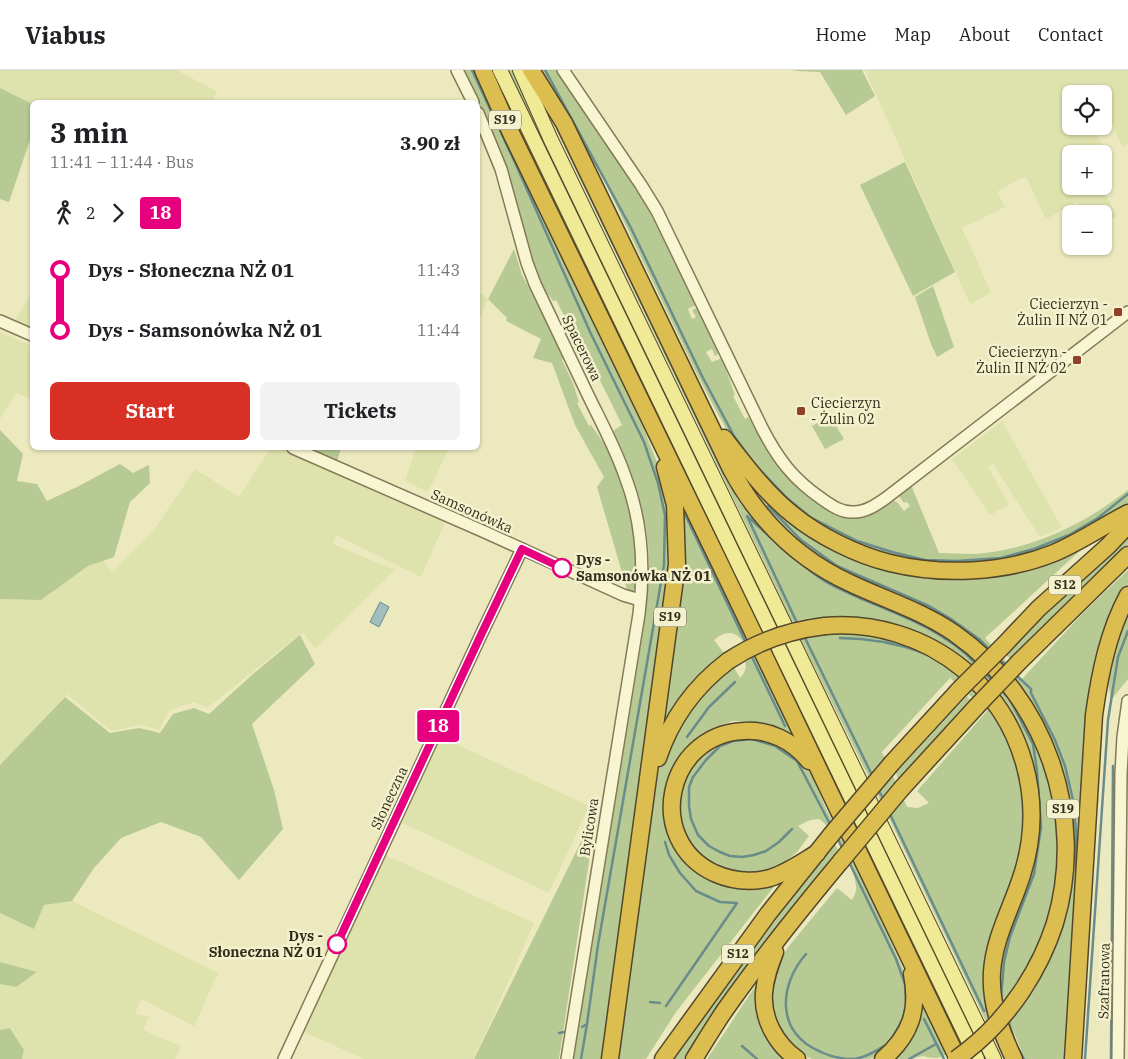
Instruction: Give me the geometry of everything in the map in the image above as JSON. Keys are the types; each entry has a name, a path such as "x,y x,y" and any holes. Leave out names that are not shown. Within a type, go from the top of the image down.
{"highway":[{"name":"S19","path":"483,70 510,132 649,417 675,505 676,564 610,1059"},
{"name":"S19","path":"531,70 564,123 727,460 761,515 781,536 805,556 832,574 944,626 983,656 1021,700 1035,724 1050,757 1063,811 1066,854 1063,885 1054,925 1041,959 1007,1013 993,1028 957,1059"},
{"path":"704,413 752,474 792,514 831,539 861,554 890,563 943,570 973,570 1004,566 1054,553 1128,513"},
{"path":"649,417 957,1059"},
{"name":"S12","path":"663,1059 768,914 892,762 1040,608 1108,546 1128,525"},
{"name":"S12","path":"694,1059 724,1011 782,934 840,861 902,788 1018,662 1128,555"},
{"path":"1073,1059 1094,715 1109,642 1128,595"},
{"path":"643,819 660,753 670,729 682,709 706,680 728,661 751,647 776,636 803,630 825,626 856,626 885,630 914,639 939,652 964,670 987,692 1005,718 1015,737 1024,761 1028,779 1032,804 1028,851 1023,872 997,943 992,979 992,997 997,1019 1014,1059"},
{"path":"817,852 785,872 771,878 748,881 724,877 702,866 685,848 674,826 671,809 672,797 680,772 696,750 711,739 736,731 759,731 784,739 801,752 824,781"},
{"path":"782,934 768,972 764,993 764,1006 767,1018 778,1041 788,1053 797,1059"},
{"path":"883,1059 894,1050 908,1031 913,1017 915,1001 914,984 907,952"}],"main road":[{"path":"500,70 977,1059"},
{"path":"520,70 551,140 994,1059"}],"street":[{"path":"457,70 472,100"},
{"path":"563,70 657,211 775,452 801,483 840,510 860,512 871,508 886,498 1128,312"},
{"name":"Spacerowa","path":"480,118 503,177 527,263 535,284 609,438 627,481 636,511 640,536 642,572 640,600"},
{"path":"0,321 30,334"},
{"name":"Samsonówka","path":"298,450 522,549 623,596 640,600"},
{"name":"Słoneczna","path":"284,1059 522,549"},
{"name":"Bylicowa","path":"567,1059 640,600"},
{"name":"Szafranowa","path":"1118,1059 1120,774 1128,701"}],"green space":[{"path":"0,70 176,70 217,91 213,100 30,100 30,103 0,89"},
{"path":"462,70 476,70 587,311 643,427 666,485 671,552 603,1059 573,1059 642,637 648,579 648,544 635,486 613,431 622,425 587,354 578,358 567,325 568,323 556,300 553,301 542,287 535,272 507,172 480,111 480,100 475,100"},
{"path":"507,70 512,70 987,1059 983,1059"},
{"path":"538,70 556,70 646,205 696,305 688,309 692,319 696,317 692,310 698,307 720,353 715,356 712,349 706,352 712,362 722,358 735,395 733,396 745,419 748,417 812,498 833,513 847,518 865,517 893,500 904,511 910,506 907,502 904,503 899,496 911,485 939,553 970,554 995,552 1055,534 1075,525 1128,490 1128,504 1105,522 1032,557 949,567 874,553 824,528 774,492 728,432 715,409 605,182"},
{"path":"792,70 862,70 875,96 846,115 820,72"},
{"path":"865,70 1128,70 1128,144 1123,147 1112,124 1112,85 1062,85 1062,135 1097,135 1103,145 1062,145 1062,195 1106,195 1111,205 1080,205 1078,202 1072,205 1062,205 1062,210 1046,219 1026,177 997,192 1005,207 962,228 991,293 970,304"},
{"path":"0,88 30,103 30,140 9,202 0,199"},
{"path":"548,102 769,532 939,628 971,653 1014,700 1037,741 1050,774 1058,818 1057,889 1040,941 1027,968 1000,1007 998,964 1028,874 1033,775 955,657 824,619 809,618 792,622 544,104"},
{"path":"905,162 955,272 913,296 860,185"},
{"path":"1112,207 1117,216 1112,218"},
{"path":"514,249 522,275 564,356 562,360 573,383 579,402 577,403 589,426 591,425 603,442 608,441 633,519 637,587 632,592 628,593 597,487 604,477 575,425 552,363 533,358 541,339 506,321 507,318 488,299"},
{"path":"933,286 954,347 937,357 915,297"},
{"path":"480,293 488,299 480,318"},
{"path":"30,295 30,327 15,321"},
{"path":"0,332 30,345 30,399 16,393 0,419"},
{"path":"830,416 844,439 825,449 812,426"},
{"path":"1002,421 1062,528 1040,537 993,464 988,467 1009,505 990,515 952,459"},
{"path":"0,430 23,454 17,481 37,484 47,501 120,464 133,473 149,465 150,483 130,502 114,557 88,566 41,600 0,599"},
{"path":"270,450 288,450 446,520 421,577 336,535 333,544 395,570 315,649 303,632 207,708 194,702 170,710 159,730 140,725 111,731 67,694 0,765 0,599 41,600 88,566 103,561 113,572 156,527 195,469 239,497"},
{"path":"313,450 340,450 337,462"},
{"path":"415,450 448,450 428,492 405,481"},
{"path":"747,475 785,514 925,574 1085,546 985,638 1022,679 1083,613 1128,570 1128,584 1106,631 1068,1059 1025,1059 1009,1021 1032,987 1072,829 1065,782 1058,761 994,656 977,640 945,618 910,600 837,571 798,544 777,523 743,478"},
{"path":"677,491 747,638 743,641 732,633 725,633 714,640 724,653 704,670 687,690 660,735"},
{"path":"1128,536 1128,544 1010,659 1005,654 1072,589"},
{"path":"1128,608 1128,679 1111,700 1106,672"},
{"path":"845,630 915,645 956,671 992,707 1017,755 1026,826 986,989 988,1014 1008,1059 1004,1059 892,824 798,634","holes":["950,678 987,711 917,791 929,803 918,808 907,807 882,752"]},
{"path":"300,635 315,664 252,724 274,790 283,829 239,880 201,837 161,822 121,838 94,868 72,901 44,905 34,929 0,913 0,765 65,697 110,733 139,728 160,733 173,714 194,708 209,714"},
{"path":"756,651 794,733 790,734 758,723 733,721 703,733 684,750 675,763 667,783 666,810 693,866 776,884 676,1012 646,1059 615,1059 659,768 671,731 687,706 732,664 740,678 746,668 743,658"},
{"path":"967,696 970,700 898,779 896,773"},
{"path":"758,735 797,755 812,776 827,811 856,865 908,980 908,1014 887,1048 870,1059 812,1059 801,1054 781,1033 770,1008 770,989 776,966 789,946 837,888 852,900 855,893 855,881 849,861 831,831 819,819 810,820 798,826 809,836 797,852 781,865 768,871 735,874 707,862 687,841 678,808 679,793 691,764 713,745"},
{"path":"439,736 589,806 549,893 399,821"},
{"path":"597,809 559,1059 474,1059"},
{"path":"835,844 838,850 737,980 684,1059 672,1059 732,977"},
{"path":"383,854 534,923 473,1059 364,1059 302,1031"},
{"path":"72,901 218,973 194,1026 141,999 135,1014 149,1016 143,1030 181,1046 175,1059 22,1059 24,1050 11,1028 0,1030 0,984 16,987 37,972 0,962 0,913 33,928 44,905"},
{"path":"0,962 37,972 16,987 0,984"},
{"path":"758,982 786,1059 707,1059"},
{"path":"921,999 949,1053 936,1058 923,1056 914,1059 893,1059"},
{"path":"10,1028 24,1050 22,1059 0,1059 0,1030"}],"water":[{"path":"380,602 389,607 379,627 370,622"}],"waterway":[{"path":"472,70 591,334 644,442 658,483 665,515 664,565 598,945 581,1059"},
{"path":"545,70 631,228 702,376 734,436 752,461"},
{"path":"757,467 787,498 810,517 857,541 925,560 957,561 1001,558 1034,549 1069,535 1098,518 1128,494"},
{"path":"768,506 801,540 837,566 929,606 979,639 991,651"},
{"path":"683,510 746,643"},
{"path":"788,553 747,516 798,625"},
{"path":"802,564 820,578 836,587 908,618 937,634 976,664"},
{"path":"1085,1059 1108,720 1118,657 1128,631"},
{"path":"804,636 873,777"},
{"path":"840,638 883,642 924,653"},
{"path":"751,655 785,726"},
{"path":"998,658 1007,666"},
{"path":"985,673 993,682"},
{"path":"1015,674 1031,689 1031,693 1055,740 1065,766 1073,800 1076,831 1076,865"},
{"path":"687,737 709,707 735,682"},
{"path":"1000,689 1009,698 1033,744 1041,827 1034,874 1010,937 1004,962 1001,998 1004,1005"},
{"path":"792,829 779,842 766,851 754,855 730,856 720,852 709,846 698,835 691,819 689,787 693,777 720,746 733,741 752,739 775,746 797,761 831,826"},
{"path":"1111,1059 1113,766"},
{"path":"878,789 884,800"},
{"path":"889,812 984,1011"},
{"path":"837,837 843,850"},
{"path":"665,842 669,855 680,873 696,891 720,902 737,903 666,1006"},
{"path":"849,862 896,959 905,984 906,1002"},
{"path":"806,954 790,980 787,994 786,1008 789,1022 796,1034 806,1044 821,1052 846,1059 863,1057 889,1043"},
{"path":"985,995 987,1011"},
{"path":"650,1002 660,1003"},
{"path":"892,1038 902,1021 906,1007"},
{"path":"924,1019 944,1059"},
{"path":"1008,1020 1014,1039"},
{"path":"582,1027 587,1024"},
{"path":"559,1033 565,1032"},
{"path":"909,1059 936,1044"},
{"path":"742,1046 757,1059"},
{"path":"1017,1046 1024,1059"}],"bus line":[{"name":"18","path":"337,944 522,549 562,568"}],"place":[{"name":"Ciecierzyn - Żulin II NŻ 01","path":"1118,312"},
{"name":"Ciecierzyn - Żulin II NŻ 02","path":"1077,360"},
{"name":"Ciecierzyn - Żulin 02","path":"801,411"},
{"name":"Dys - Samsonówka NŻ 01","path":"562,568"},
{"name":"Dys - Słoneczna NŻ 01","path":"337,944"}]}
